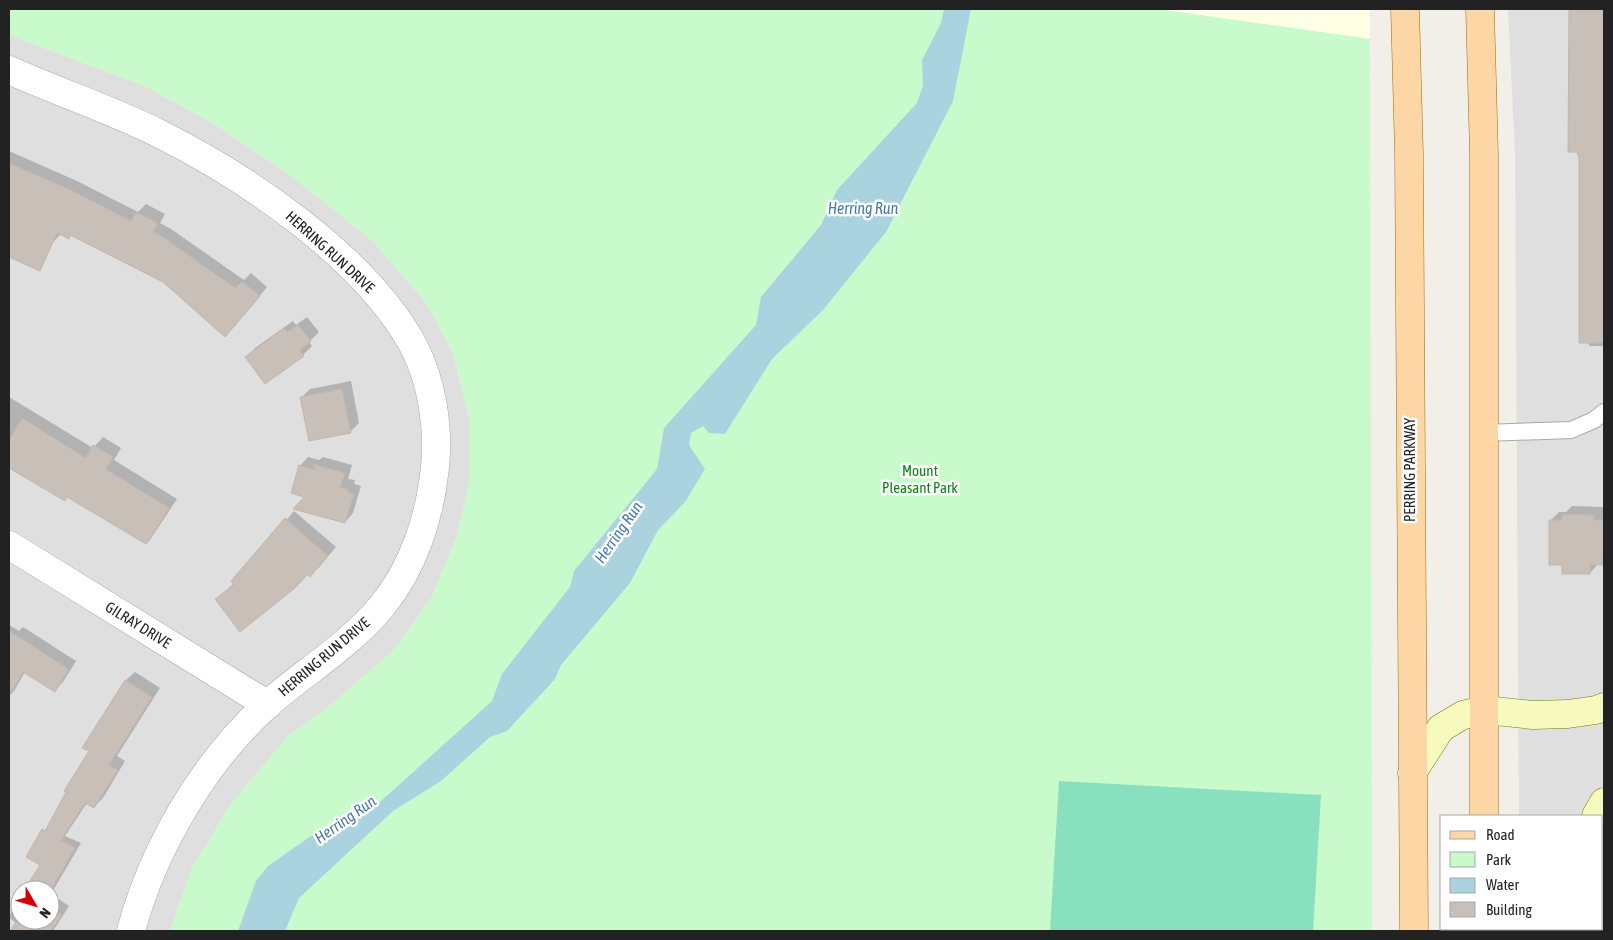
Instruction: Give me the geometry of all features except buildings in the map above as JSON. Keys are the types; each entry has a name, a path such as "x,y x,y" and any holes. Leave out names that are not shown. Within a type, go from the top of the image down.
{"main road":[{"name":"PERRING PARKWAY","path":"1405,9 1409,154 1414,931"},
{"path":"1480,9 1484,155 1484,815"}],"street":[{"name":"HERRING RUN DRIVE","path":"9,70 114,113 200,155 281,208 322,241 357,273 388,308 413,346 427,379 434,414 436,454 433,488 413,555 398,584 381,607 357,632 268,705 216,761 187,803 164,846 146,884 131,931"},
{"name":"GILRAY DRIVE","path":"9,545 268,705"},
{"path":"1412,773 1441,728 1463,715 1485,710 1533,715 1568,714 1604,707"},
{"path":"1597,815 1604,802"}],"lane":[{"path":"1484,432 1571,430 1594,420 1604,412"}],"shaded area":[{"path":"1158,9 1370,9 1370,39"},
{"path":"1508,9 1604,9 1604,931 1519,931 1603,930 1603,815 1519,815 1515,154"},
{"path":"9,35 147,87 216,125 287,173 373,241 427,304 453,353 469,417 469,483 457,536 432,597 393,651 327,708 289,735 231,804 192,868 170,931 9,931"}],"green space":[{"name":"Mount Pleasant Park","path":"9,9 1158,9 1370,39 1372,931 170,931 192,868 231,804 289,735 327,708 393,651 432,597 457,536 469,483 469,417 453,352 427,304 373,241 287,173 216,125 147,87 9,35"},
{"path":"1059,781 1321,795 1313,931 1050,931"}],"water":[{"name":"Herring Run","path":"944,9 971,9 953,101 886,232 823,310 772,359 725,434 709,433 703,426 691,433 689,445 705,469 685,502 658,530 630,583 561,665 555,679 507,731 490,737 441,781 393,811 299,898 285,931 238,931 256,881 268,866 311,836 370,811 492,701 502,674 570,587 574,571 657,469 664,428 756,325 761,297 821,225 837,190 917,103 923,86 922,60 941,23"}]}
